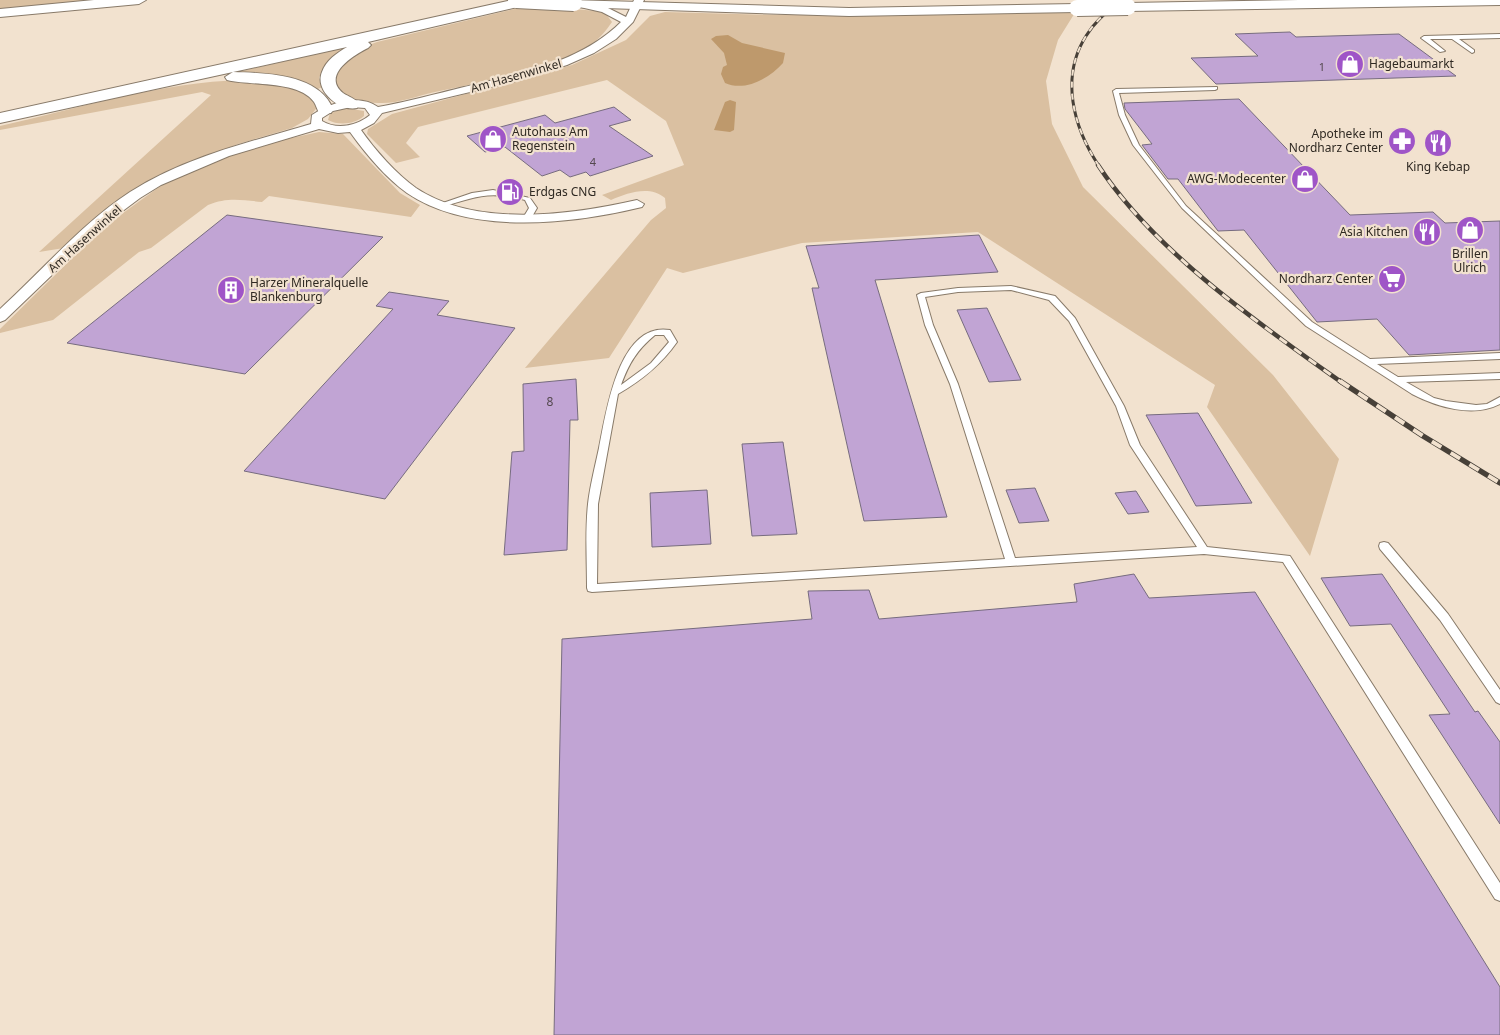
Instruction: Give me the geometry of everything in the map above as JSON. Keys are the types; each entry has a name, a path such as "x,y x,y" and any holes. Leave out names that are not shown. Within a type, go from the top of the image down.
{"main road":[{"path":"0,13 139,0"},
{"path":"0,109 261,54 500,0"},
{"path":"516,0 849,12 1499,1"},
{"path":"0,118 175,81 530,0"},
{"path":"351,104 339,98 331,90 327,79 329,70 337,60 350,51 389,37 393,32"},
{"path":"175,81 236,77 287,82 312,93 321,100 322,117"}],"street":[{"path":"574,3 605,10 626,22"},
{"name":"Am Hasenwinkel","path":"376,111 515,78 557,65 603,44 626,22 638,3"},
{"path":"322,117 332,128 353,127 373,119 376,111 368,105 351,104"},
{"name":"Am Hasenwinkel","path":"0,317 100,222 144,190 183,169 322,117 351,104"},
{"path":"353,127 402,183 416,194 441,205 493,215 527,218 568,217 606,212 637,204"}],"lane":[{"path":"1442,51 1424,38 1500,36"},
{"path":"1453,37 1472,51"},
{"path":"1433,44 1462,44"},
{"path":"1214,88 1116,91 1122,114 1136,145 1184,207 1310,324 1397,380 1431,400 1452,406 1476,408 1490,406 1500,400"},
{"path":"441,205 470,195 495,190 528,200 533,208 527,218"},
{"path":"1011,562 954,384 929,324 921,295 958,290 1012,288 1052,298 1072,320 1120,406 1135,445 1204,550"},
{"path":"614,393 639,378 660,361 673,342 667,332 653,334 638,345 624,366 614,393 593,504 592,588 1204,550 1286,559 1500,895"},
{"path":"1368,362 1500,356"},
{"path":"1397,380 1500,376"},
{"path":"1384,546 1444,617 1500,699"}],"shaded area":[{"path":"0,0 110,0 0,10"},
{"path":"531,5 596,11 606,14 612,22 596,41 573,55 535,69 493,80 386,103 360,101 344,94 335,85 336,66 361,48 377,42"},
{"path":"1076,11 1058,40 1046,81 1052,124 1083,187 1273,375 1339,459 1310,556 1207,407 1215,385 978,232 802,243 683,273 667,268 609,358 525,368 651,220 666,208 665,198 652,192 631,193 611,200 602,195 684,165 666,121 607,80 418,127 406,143 420,157 396,163 367,134 368,129 392,114 572,65 626,40 650,16 665,12 776,15"},
{"path":"728,35 742,43 785,53 783,63 771,74 749,85 741,86 725,83 721,74 723,67 727,65 724,53 711,39 716,36"},
{"path":"348,47 324,66 319,78 323,87 315,90 228,74"},
{"path":"243,80 294,89 312,98 319,105 308,119 292,128 238,144 169,171 64,248 39,252 211,95 202,92 0,130 0,126 151,91 212,82"},
{"path":"730,100 736,102 734,130 730,132 714,130 725,102"},
{"path":"346,108 364,111 364,116 356,121 347,123 337,123 328,120 330,113"},
{"path":"319,132 343,134 400,193 420,205 411,217 269,196 262,202 235,200 215,202 208,205 151,248 139,252 53,320 0,333 0,329 105,226 166,182 213,161 264,144"}],"building":[{"path":"1290,32 1296,37 1399,34 1456,76 1216,84 1191,58 1258,56 1235,34"},
{"path":"1239,99 1350,215 1433,212 1445,223 1500,221 1500,350 1409,355 1377,319 1317,322 1244,230 1218,231 1178,179 1168,179 1142,145 1152,144 1125,109 1124,103"},
{"path":"614,107 631,120 609,126 653,156 590,176 586,172 570,177 560,170 542,176 505,147 485,152 467,136 545,115 555,123"},
{"name":"Harzer Mineralquelle Blankenburg","path":"227,215 383,237 245,374 67,343"},
{"path":"979,235 998,272 875,280 947,517 864,521 812,288 819,288 806,246"},
{"path":"389,292 449,301 437,315 515,328 385,499 244,471 393,309 376,306"},
{"path":"987,308 1021,380 989,382 957,310"},
{"path":"576,379 578,420 570,420 567,550 504,555 512,452 524,451 523,384"},
{"path":"1198,413 1252,503 1196,506 1146,415"},
{"path":"783,442 797,534 752,536 742,444"},
{"path":"1035,488 1049,521 1019,523 1006,490"},
{"path":"707,490 711,544 652,547 650,493"},
{"path":"1136,491 1149,512 1128,514 1115,493"},
{"path":"1134,574 1149,598 1255,592 1500,987 1500,1035 554,1035 562,639 812,619 808,591 869,590 879,619 1077,602 1074,584"},
{"path":"1382,574 1475,712 1478,711 1500,742 1500,824 1429,715 1450,714 1391,624 1350,626 1321,578"}],"railway":[{"path":"1099,166 1082,135 1077,119 1073,102 1073,68 1078,52 1093,26 1121,0"},
{"path":"1098,165 1121,197 1148,227 1209,284 1341,382"},
{"path":"1340,381 1423,436 1500,483"}],"place":[{"name":"Hagebaumarkt","path":"1350,64"},
{"name":"Autohaus Am Regenstein","path":"493,139"},
{"name":"Apotheke im Nordharz Center","path":"1402,141"},
{"name":"King Kebap","path":"1438,143"},
{"name":"AWG-Modecenter","path":"1305,179"},
{"name":"Erdgas CNG","path":"510,192"},
{"name":"Brillen Ulrich","path":"1470,230"},
{"name":"Asia Kitchen","path":"1427,232"},
{"name":"Nordharz Center","path":"1392,279"},
{"name":"Harzer Mineralquelle Blankenburg","path":"231,290"}]}
